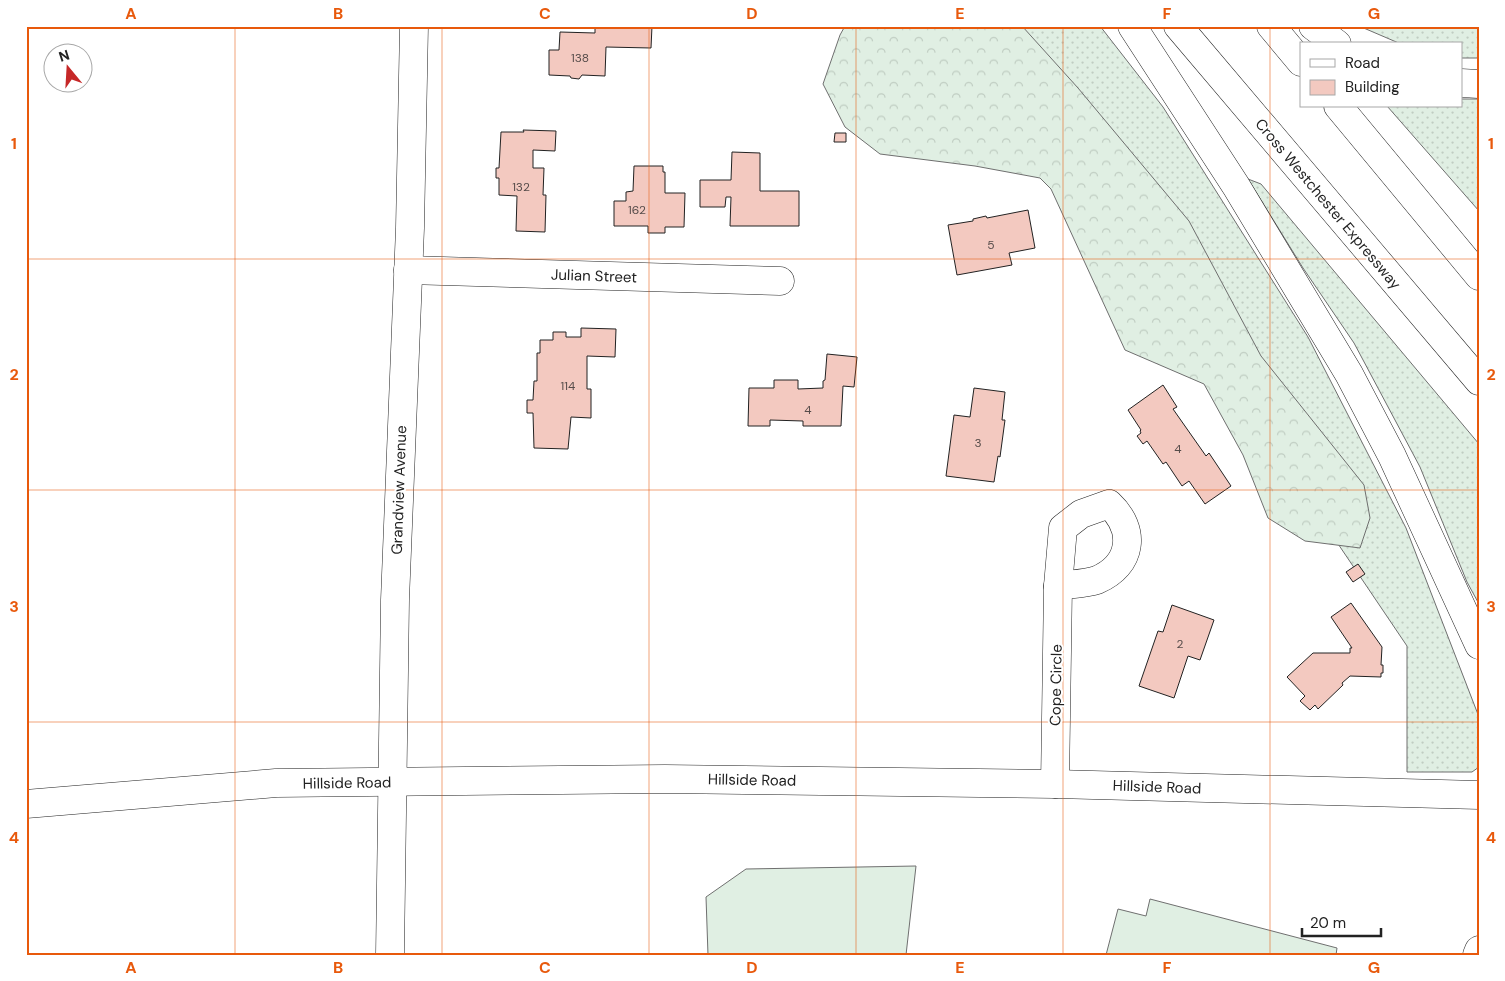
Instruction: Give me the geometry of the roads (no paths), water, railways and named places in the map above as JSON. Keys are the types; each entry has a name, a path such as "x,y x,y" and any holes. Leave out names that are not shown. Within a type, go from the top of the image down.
{"main road":[{"name":"Grandview Avenue","path":"390,955 395,600 410,219 414,26"},
{"path":"1132,26 1236,186 1349,374 1392,456 1479,645"},
{"name":"Cross Westchester Expressway","path":"1178,26 1479,381"},
{"path":"1271,26 1300,61"},
{"path":"1313,26 1334,42"},
{"path":"1462,83 1479,84"},
{"path":"1340,108 1479,276"},
{"path":"1451,242 1479,271"},
{"name":"Julian Street","path":"408,270 780,281"},
{"name":"Cope Circle","path":"1055,784 1058,586"},
{"name":"Hillside Road","path":"26,804 276,783 665,779 1055,784 1479,795"},
{"path":"1477,955 1479,950"}]}
